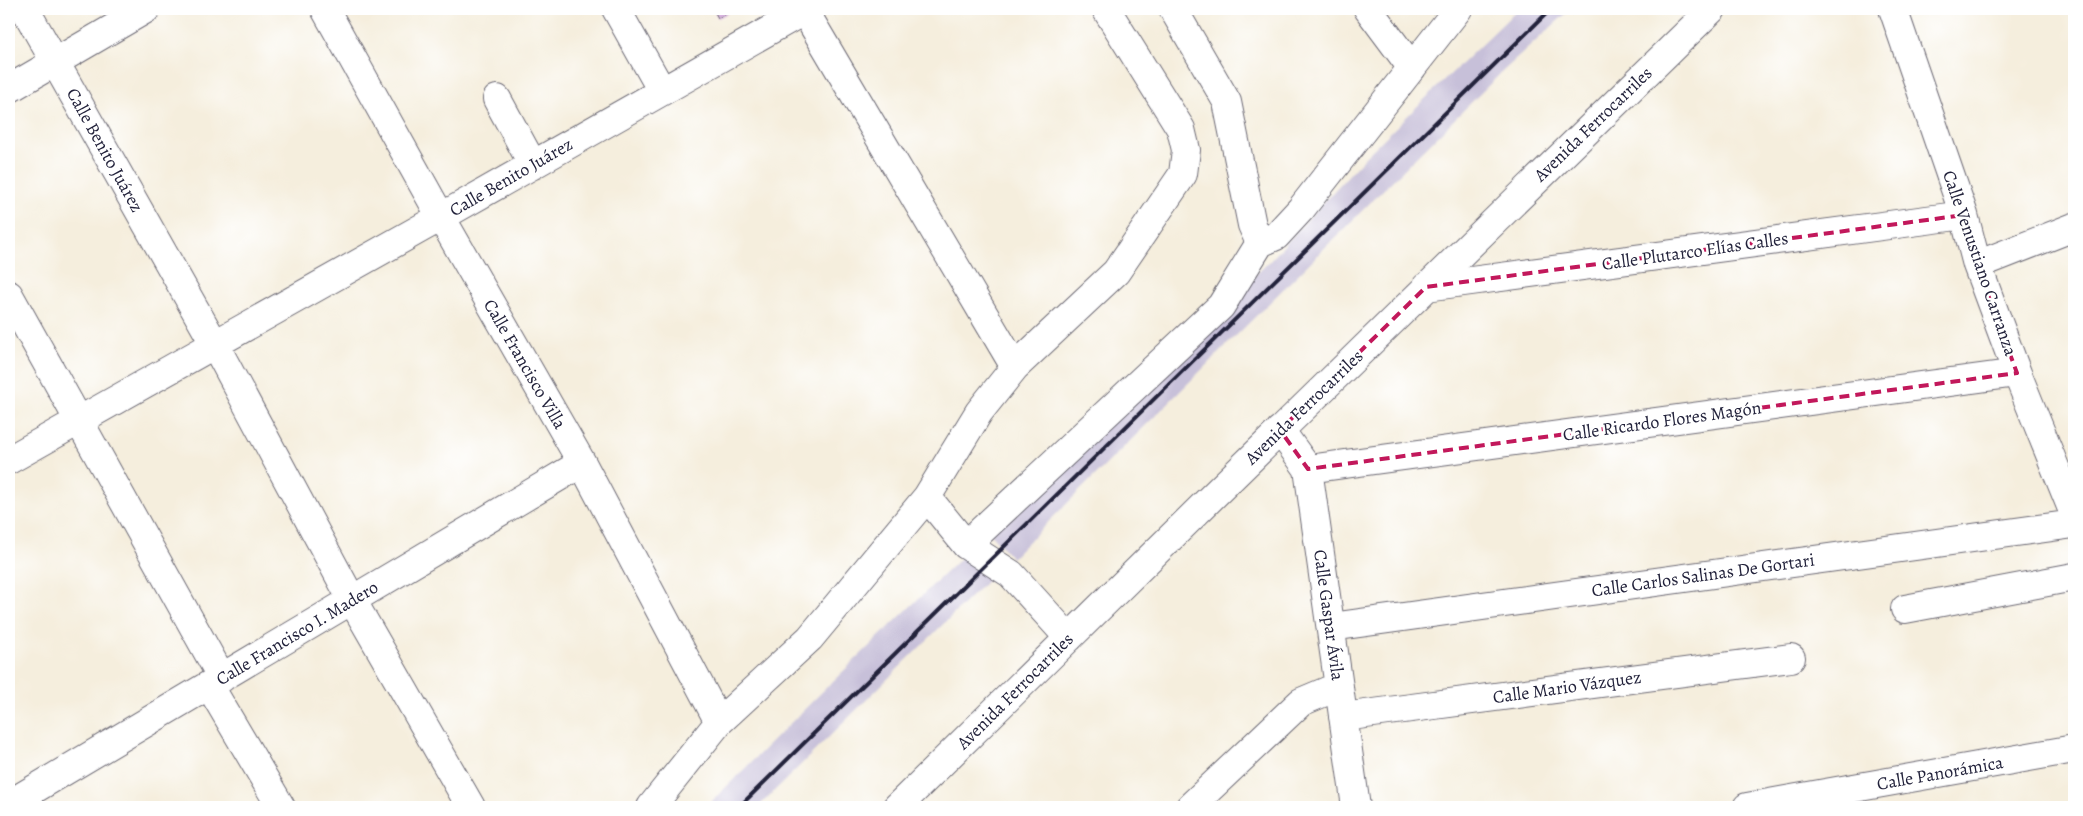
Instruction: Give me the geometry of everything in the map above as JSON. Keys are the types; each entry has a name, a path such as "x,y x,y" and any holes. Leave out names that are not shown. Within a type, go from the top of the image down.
{"street":[{"name":"Calle Benito Juárez","path":"25,9 214,344"},
{"path":"9,89 146,9"},
{"name":"Calle Francisco Villa","path":"325,9 441,217 582,463 719,722"},
{"path":"616,9 662,91"},
{"path":"651,807 719,722 810,638 927,497 979,412 1015,367 1116,272 1183,174 1186,150 1181,129 1106,9"},
{"path":"1173,9 1227,102 1252,224 1260,243"},
{"path":"1368,9 1412,68"},
{"path":"966,545 1221,306 1260,243 1276,236 1301,209 1458,9"},
{"name":"Avenida Ferrocarriles","path":"897,807 1712,9"},
{"name":"Calle Venustiano Carranza","path":"1894,9 1964,215 1978,265 2017,373 2074,514"},
{"name":"Calle Benito Juárez","path":"9,460 805,10"},
{"path":"805,10 1015,367"},
{"path":"497,99 533,165"},
{"name":"Calle Plutarco Elías Calles","path":"1426,287 1964,215"},
{"path":"1978,265 2074,226"},
{"path":"9,295 79,420 281,807"},
{"path":"214,344 352,600 471,807"},
{"name":"Calle Ricardo Flores Magón","path":"1308,469 2017,373"},
{"name":"Calle Gaspar Ávila","path":"1280,430 1308,469 1356,807"},
{"name":"Calle Francisco I. Madero","path":"11,803 582,463"},
{"path":"927,497 966,545 1011,574 1069,638"},
{"name":"Calle Carlos Salinas De Gortari","path":"1331,626 2074,524"},
{"path":"1906,609 2074,578"},
{"name":"Calle Mario Vázquez","path":"1344,717 1791,658"},
{"path":"1190,807 1301,702 1339,686"},
{"name":"Calle Panorámica","path":"1747,807 2074,749"}],"highlighted area":[{"path":"1964,215 1977,265 2017,373 1308,469 1280,430 1426,287"}],"shaded area":[{"path":"1518,9 1571,9 1503,71 1012,558 988,531 1269,262 1366,156"},
{"path":"968,551 991,577 758,807 706,807 829,685"}],"building":[{"path":"713,9 735,9 718,18"}],"railway":[{"path":"739,807 1551,9"}]}
